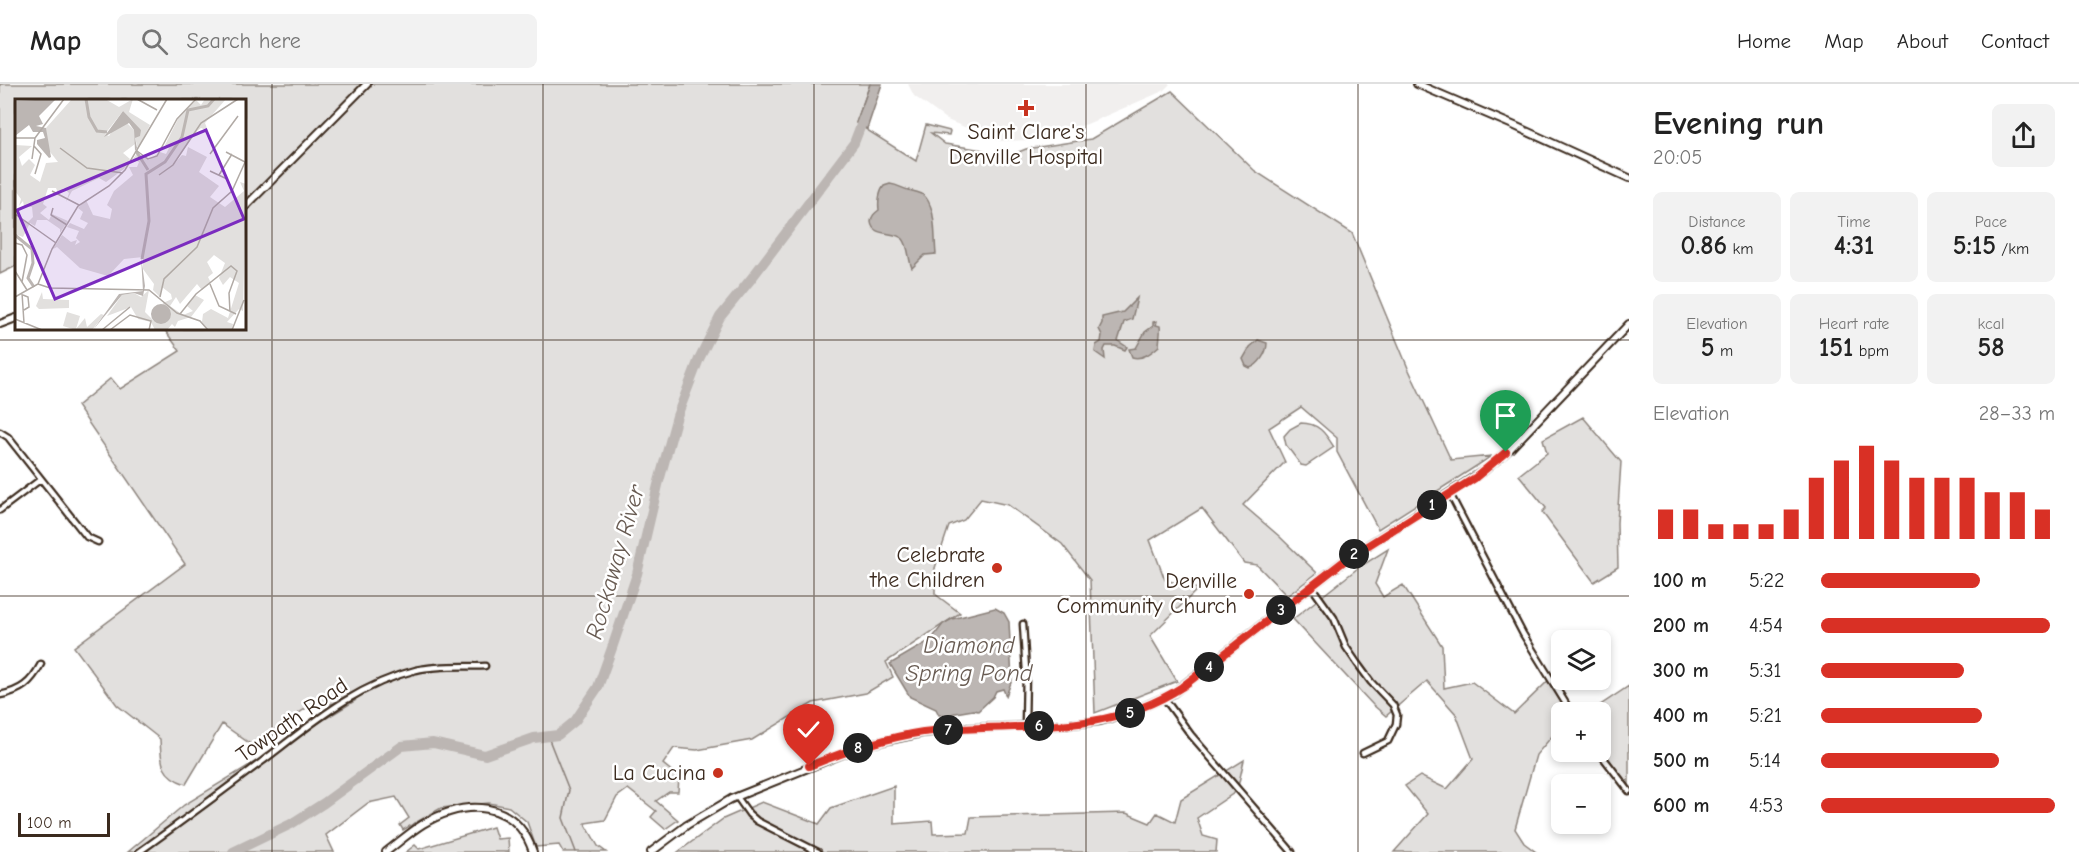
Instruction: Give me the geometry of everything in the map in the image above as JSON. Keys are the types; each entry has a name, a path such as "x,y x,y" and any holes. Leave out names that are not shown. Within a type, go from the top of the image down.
{"street":[{"path":"246,206 367,84"},
{"path":"1417,84 1629,178"},
{"path":"0,324 15,318"},
{"path":"651,852 696,819 737,797 846,752 880,741 947,730 1100,721 1129,713 1164,698 1182,687 1348,558 1485,470 1510,449 1629,324"},
{"path":"0,432 8,437 87,537 98,542"},
{"path":"0,510 41,479"},
{"path":"1450,494 1523,634 1565,702"},
{"path":"1311,586 1334,618 1346,647 1357,663 1393,705 1396,724 1388,741 1363,753"},
{"path":"1023,624 1026,671 1025,726"},
{"path":"0,695 14,692 33,679 41,664"},
{"name":"Towpath Road","path":"139,852 293,737 353,696 375,684 418,670 444,666 485,666"},
{"path":"1164,698 1191,735 1292,852"},
{"path":"1607,762 1629,791"},
{"path":"737,797 757,821 818,852"},
{"path":"386,852 438,816 477,808 502,812 515,821 526,834 533,852"}],"shaded area":[{"path":"0,84 870,84 856,123 916,161 926,125 950,131 949,135 931,133 945,144 983,150 999,160 1026,149 1091,139 1172,91 1255,171 1352,233 1408,368 1451,460 1492,456 1378,529 1337,452 1337,438 1301,407 1269,428 1285,462 1243,505 1317,573 1287,596 1257,565 1244,563 1202,508 1150,540 1165,580 1198,589 1150,636 1177,681 1095,713 1090,580 1062,544 1008,505 981,499 964,520 949,526 935,568 935,594 960,613 886,662 893,677 866,693 813,703 752,740 697,750 674,748 663,764 679,777 678,792 669,792 656,801 678,820 665,829 651,817 656,811 628,789 617,797 605,820 585,823 598,846 606,852 563,852 559,845 536,847 527,822 509,807 489,803 441,808 403,830 400,825 409,818 396,797 368,803 326,835 334,852 128,852 184,805 356,700 308,707 252,745 222,724 186,784 172,777 164,768 160,739 117,705 74,647 185,564 77,406 111,378 120,389 180,351 165,330 246,330 246,99 15,99 15,266 0,274"},
{"name":"Saint Clare's Denville Hospital","path":"908,84 1170,84 1163,91 1087,124 1032,140 999,141 947,120 914,96"},
{"path":"1583,417 1621,462 1617,523 1618,567 1594,582 1542,512 1546,508 1519,475 1547,453 1543,439"},
{"path":"1301,423 1317,427 1334,447 1306,466 1301,465 1286,445 1284,436 1290,429"},
{"path":"1388,549 1375,584 1383,597 1403,585 1442,646 1444,688 1472,682 1514,714 1550,679 1551,690 1558,690 1567,702 1551,702 1551,737 1536,755 1515,829 1524,843 1536,852 1394,852 1428,814 1405,786 1420,776 1447,789 1473,759 1456,714 1427,681 1386,716 1293,619 1358,568"},
{"path":"1629,686 1629,790 1610,762 1611,702 1605,702"},
{"path":"1244,760 1237,791 1197,818 1203,836 1217,840 1216,852 678,852 723,819 762,802 819,824 831,808 894,786 894,824 932,821 933,834 968,833 971,817 1126,813 1150,823 1157,813 1175,822 1181,799"},
{"path":"493,827 497,839 508,838 509,852 406,852 415,845 419,849"}],"water":[{"path":"870,84 882,84 867,129 856,123"},
{"path":"890,184 922,194 930,205 935,231 936,254 925,255 912,268 903,239 876,230 871,222 872,216 879,210 882,188"},
{"path":"1137,298 1132,319 1124,322 1118,341 1127,347 1125,350 1115,346 1106,346 1105,359 1095,352 1096,345 1101,342 1102,335 1099,329 1102,317 1123,312"},
{"path":"1157,321 1156,325 1160,326 1159,346 1143,357 1132,357 1129,349 1136,348 1145,332 1153,326 1153,322"},
{"path":"1258,340 1267,343 1266,351 1250,368 1246,366 1243,359 1250,347"},
{"name":"Diamond Spring Pond","path":"995,608 1004,613 1009,622 1012,680 1006,696 1003,689 996,691 978,711 944,715 939,715 936,709 910,697 890,664 931,640 943,624 952,619"}],"waterway":[{"name":"Rockaway River","path":"233,852 291,824 402,746 433,743 485,755 534,738 558,735 575,721 598,687 612,648 637,574 677,416 699,359 720,317 854,143 866,112"},
{"path":"548,737 569,790 563,818 576,852"}],"place":[{"name":"Saint Clare's Denville Hospital","path":"1026,108"},
{"name":"Celebrate the Children","path":"997,568"},
{"name":"Denville Community Church","path":"1249,594"},
{"name":"La Cucina","path":"718,773"}],"route":[{"path":"809,766 865,745 899,736 969,728 1042,726 1100,721 1129,713 1155,702 1182,687 1348,558 1475,478 1506,452"}]}
